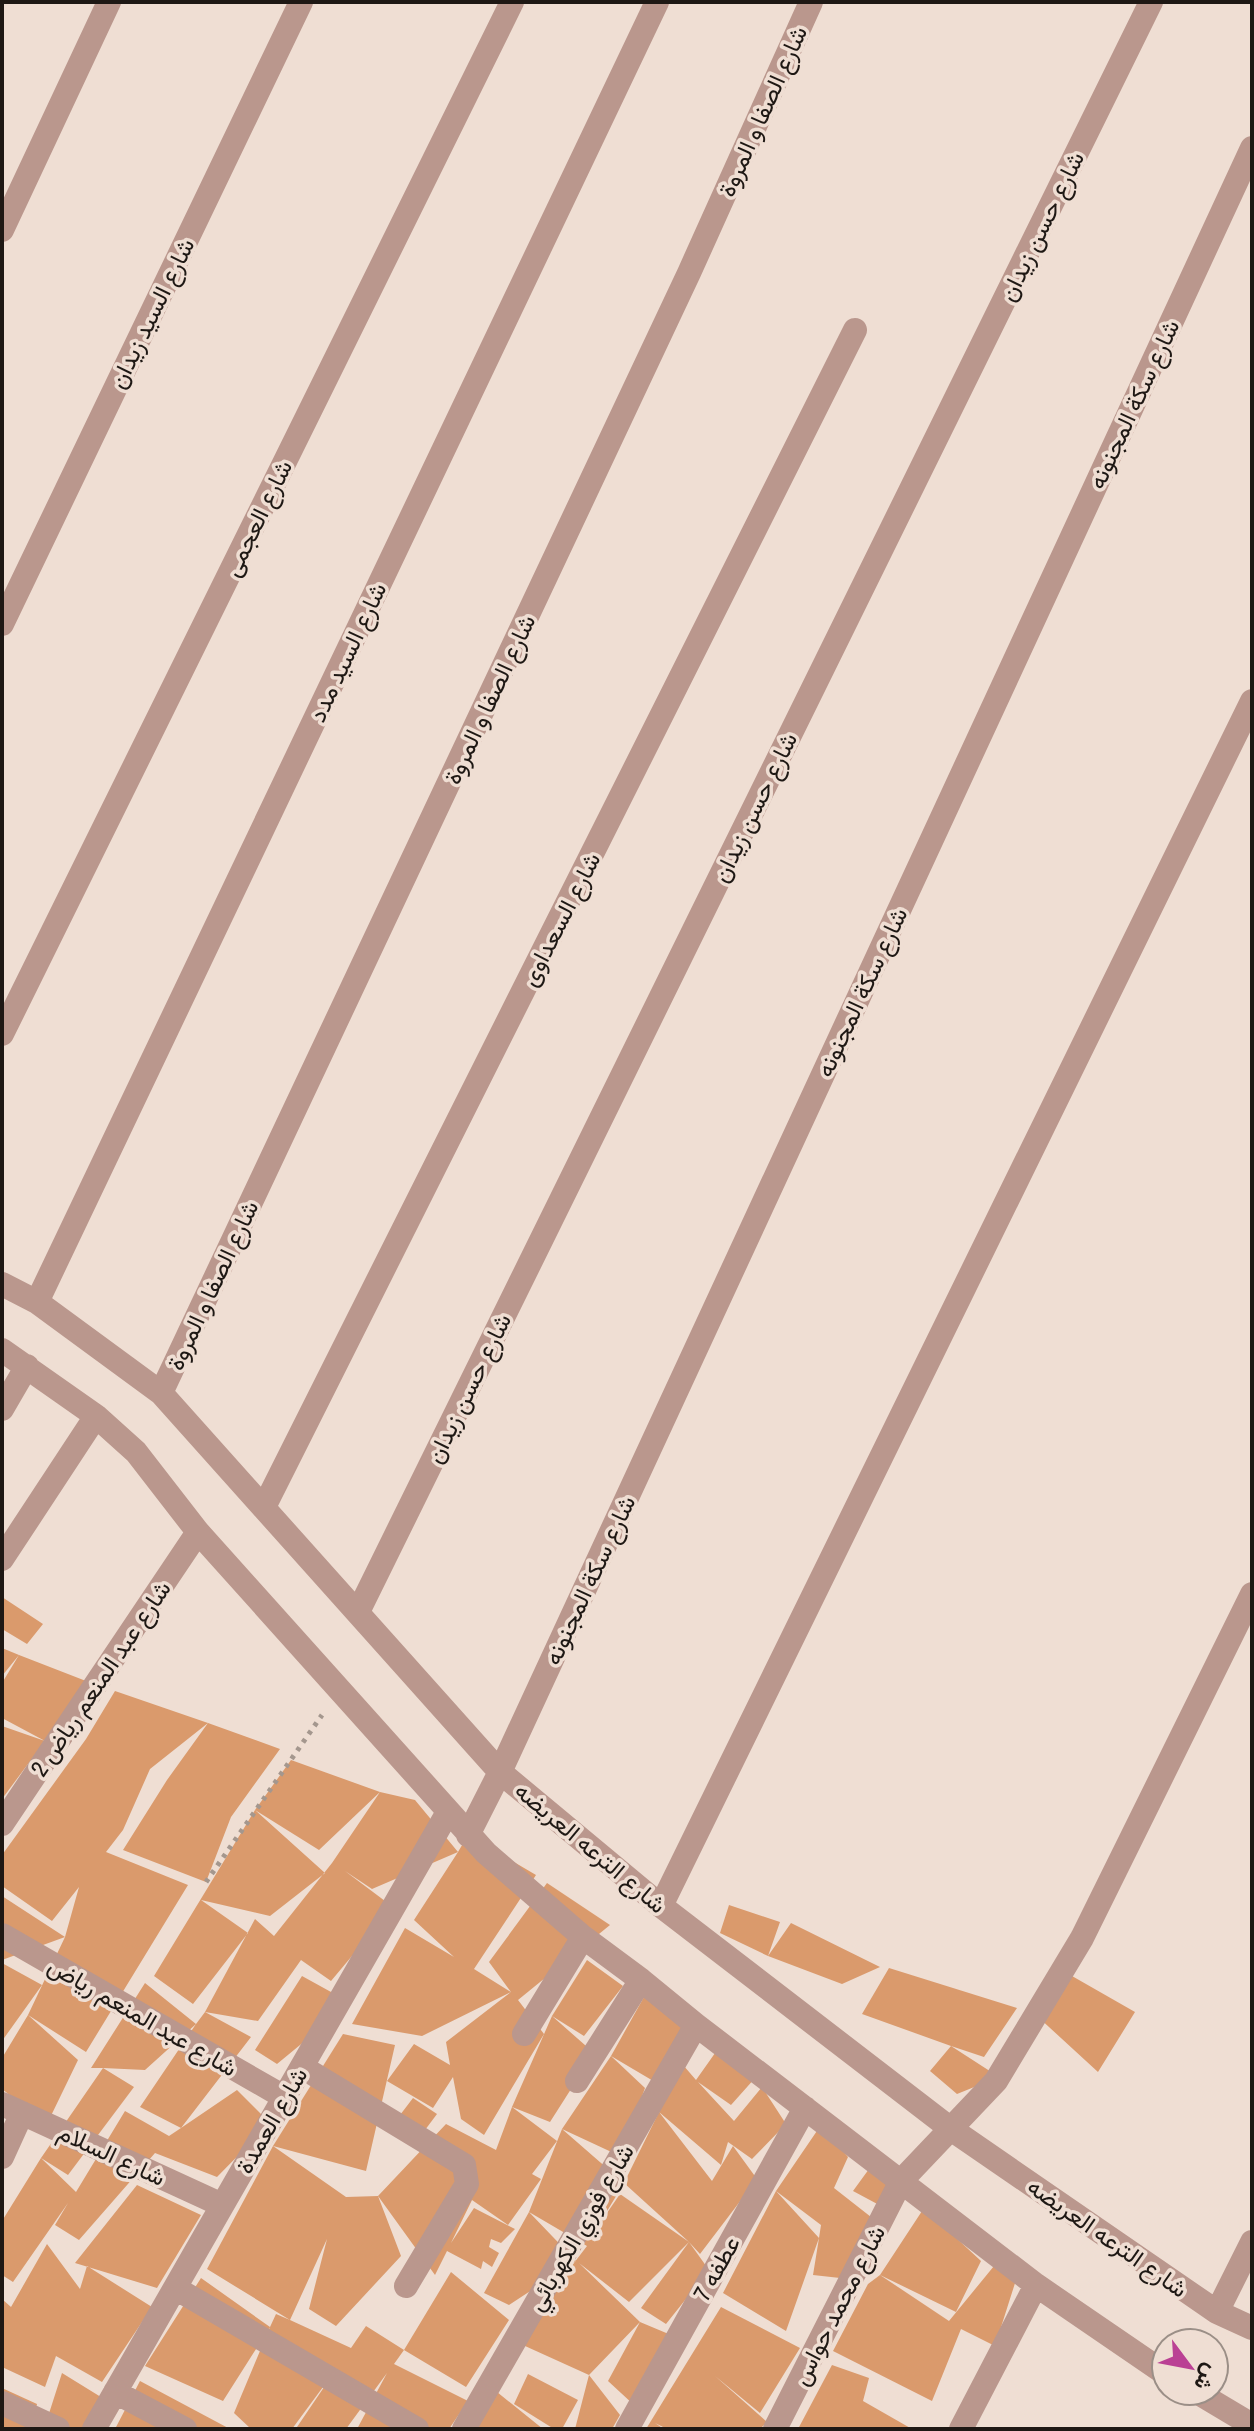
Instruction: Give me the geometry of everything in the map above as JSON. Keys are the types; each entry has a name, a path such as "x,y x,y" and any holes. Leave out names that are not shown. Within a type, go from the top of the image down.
{"street":[{"path":"2,230 109,2"},
{"name":"شارع السيد زيدان","path":"2,624 301,2"},
{"name":"شارع العجمى","path":"2,1034 512,2"},
{"name":"شارع السيد مدد","path":"37,1302 657,2"},
{"name":"شارع الصفا و المروة","path":"161,1393 689,273 811,2"},
{"name":"شارع حسن زيدان","path":"358,1612 1151,2"},
{"name":"شارع سكة المجنونه","path":"468,1835 500,1772 1252,148"},
{"name":"شارع السعداوى","path":"264,1507 855,330"},
{"path":"661,1906 1252,701"},
{"name":"شارع الترعه العريضه","path":"3,1287 37,1302 161,1393 500,1772 661,1906 951,2129 1217,2312 1252,2328"},
{"path":"2,1350 96,1416 136,1452 198,1532 468,1835 583,1937 1036,2285 1150,2363"},
{"path":"2,1409 27,1366"},
{"path":"2,1559 96,1416"},
{"name":"شارع عبد المنعم رياض 2","path":"2,1824 198,1532"},
{"name":"شارع محمد حواس","path":"775,2429 901,2181 996,2081 1082,1938 1252,1594"},
{"name":"شارع العمدة","path":"94,2429 448,1812"},
{"name":"شارع عبد المنعم رياض","path":"2,1935 284,2097"},
{"path":"524,2034 583,1937"},
{"path":"577,2081 641,1980"},
{"name":"شارع فوزي الكهربائي","path":"464,2429 696,2025"},
{"path":"302,2067 464,2165 467,2184 406,2286"},
{"name":"عطفه 7","path":"627,2429 805,2108"},
{"path":"2,2157 12,2109"},
{"name":"شارع السلام","path":"12,2109 222,2205"},
{"path":"1217,2312 1252,2242"},
{"path":"961,2429 1036,2285"},
{"path":"175,2288 417,2429"},
{"path":"115,2392 185,2429"},
{"path":"1222,2407 1252,2425"},
{"path":"10,2414 58,2429"}],"path":[{"path":"206,1882 339,1690"}],"building":[{"path":"2,1597 43,1624 27,1644 2,1629"},
{"path":"2,1648 19,1655 2,1676"},
{"path":"19,1655 86,1681 45,1741 2,1718 2,1683"},
{"path":"115,1691 208,1723 150,1769 123,1830 106,1852 188,1885 86,2052 28,2015 65,1937 79,1887 52,1921 2,1886 2,1855 86,1739"},
{"path":"208,1723 280,1749 231,1817 206,1882 123,1850"},
{"path":"2,1726 45,1741 2,1799"},
{"path":"291,1760 380,1792 319,1850 255,1810"},
{"path":"380,1792 415,1800 458,1852 372,1889 345,1871 393,1907 331,1981 301,1960 258,2021 205,2012 255,1919 274,1936 332,1863"},
{"path":"255,1810 325,1873 270,1916 201,1900 248,1933 193,2004 154,1976"},
{"path":"468,1835 536,1875 474,1969 511,1992 422,2036 352,2024 405,1928 454,1957 414,1920"},
{"path":"547,1883 610,1925 518,2000 544,2034 484,2135 461,2119 453,2077 433,2108 387,2081 414,2044 450,2065 446,2042 511,1992 489,1962"},
{"path":"2,1896 65,1937 2,1960"},
{"path":"729,1905 780,1922 768,1956 720,1933"},
{"path":"791,1923 880,1967 842,1984 768,1956"},
{"path":"587,1960 623,1986 584,2036 552,2016"},
{"path":"2,1963 42,1985 2,2041"},
{"path":"889,1968 1017,2008 984,2057 862,2014"},
{"path":"302,1976 351,2003 277,2064 255,2050"},
{"path":"1072,1976 1135,2012 1098,2072 1037,2016"},
{"path":"145,1983 196,2024 145,2070 91,2068"},
{"path":"644,1997 686,2026 655,2082 611,2056"},
{"path":"205,2012 251,2037 181,2128 140,2107"},
{"path":"28,2015 78,2060 47,2124 2,2089 2,2058"},
{"path":"552,2016 594,2053 550,2122 512,2107"},
{"path":"343,2034 395,2045 366,2171 273,2146"},
{"path":"725,2039 765,2067 731,2105 698,2082 734,2121 762,2087 786,2124 752,2159 728,2142 721,2165 659,2112 677,2058 696,2080"},
{"path":"951,2046 999,2077 957,2094 930,2071"},
{"path":"611,2056 645,2088 620,2156 562,2129"},
{"path":"103,2068 134,2087 68,2175 41,2158"},
{"path":"237,2090 270,2123 217,2177 155,2153 79,2240 55,2225 68,2203 13,2282 2,2275 2,2221 41,2158 76,2192 125,2111 169,2136"},
{"path":"413,2098 437,2114 422,2134 397,2119"},
{"path":"512,2107 557,2141 532,2174 541,2179 508,2225 472,2200 451,2243 474,2208 515,2229 501,2243 491,2239 489,2247 499,2253 492,2267 483,2261 481,2269 447,2251 435,2275 378,2196 446,2124 496,2150"},
{"path":"659,2112 712,2181 733,2146 757,2179 700,2254 624,2183"},
{"path":"821,2125 848,2157 834,2188 871,2217 840,2278 813,2275 821,2225 776,2191"},
{"path":"562,2129 624,2183 598,2226 620,2194 689,2242 629,2302 579,2263 640,2322 589,2375 514,2341 587,2246 529,2212"},
{"path":"273,2146 346,2197 378,2196 401,2256 336,2326 309,2309 327,2239 290,2320 207,2269"},
{"path":"869,2169 890,2182 881,2206 853,2191"},
{"path":"137,2185 201,2215 157,2288 75,2263"},
{"path":"776,2191 819,2238 786,2331 723,2293"},
{"path":"924,2208 981,2261 956,2312 880,2275"},
{"path":"529,2212 576,2261 509,2305 484,2293"},
{"path":"689,2242 709,2270 666,2324 641,2308"},
{"path":"47,2244 80,2289 87,2266 152,2307 102,2382 56,2356 45,2387 2,2367 2,2299 11,2307"},
{"path":"994,2266 1016,2280 995,2346 961,2329 932,2401 833,2351 868,2284 880,2275 949,2321"},
{"path":"451,2272 509,2320 466,2387 404,2350"},
{"path":"201,2278 270,2327 223,2401 145,2366"},
{"path":"721,2307 800,2348 760,2413 715,2376 767,2422 760,2429 667,2429 655,2423 664,2429 646,2429"},
{"path":"276,2314 351,2348 366,2326 404,2350 394,2364 468,2401 449,2429 357,2429 387,2373 346,2429 299,2429 297,2427 337,2368 292,2429 251,2429 234,2413"},
{"path":"640,2322 671,2335 634,2405 608,2381"},
{"path":"832,2365 869,2378 863,2401 912,2429 798,2429"},
{"path":"62,2373 109,2402 99,2429 44,2429"},
{"path":"528,2374 578,2400 562,2429 554,2429 514,2404"},
{"path":"589,2375 620,2415 612,2429 575,2429"},
{"path":"140,2381 230,2429 115,2429"},
{"path":"2,2388 37,2404 31,2429 2,2429"},
{"path":"497,2392 543,2429 465,2429"}]}
